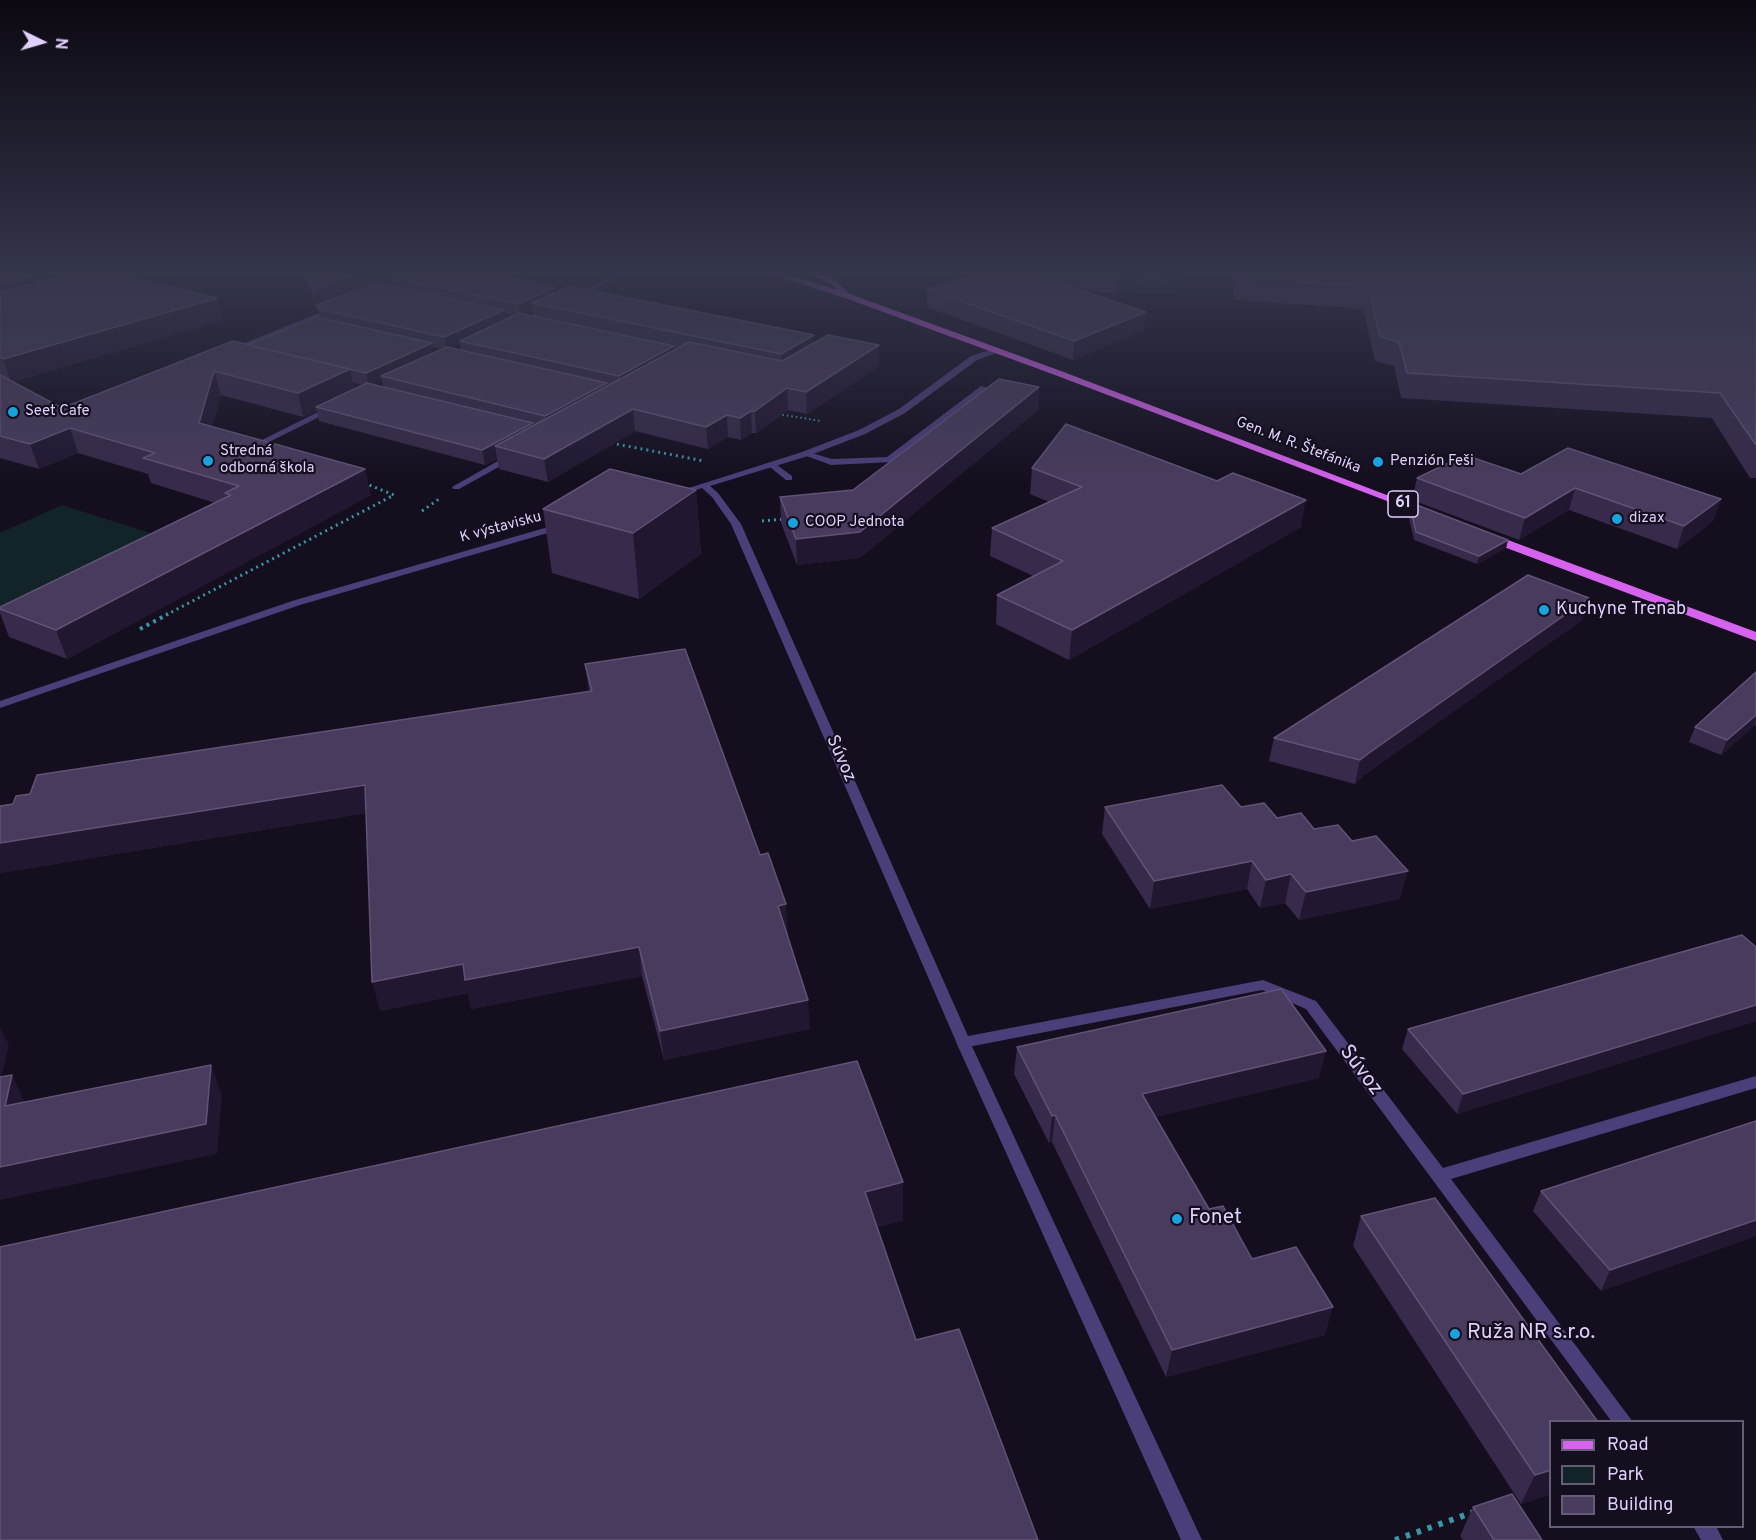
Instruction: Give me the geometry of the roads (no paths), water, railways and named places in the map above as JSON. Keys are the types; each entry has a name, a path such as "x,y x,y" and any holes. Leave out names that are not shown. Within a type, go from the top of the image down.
{"main road":[{"name":"61","path":"976,343 996,350"},
{"name":"Gen. M. R. Štefánika","path":"996,350 1436,516"},
{"path":"1480,533 1754,636"}],"street":[{"path":"240,360 220,355 249,343"},
{"path":"670,495 773,465 883,422 974,358 996,350"},
{"path":"805,454 831,462 889,460 984,388"},
{"path":"258,444 345,402"},
{"path":"456,487 517,453"},
{"path":"773,465 789,478"},
{"name":"Súvoz","path":"705,485 736,524 963,1042 1192,1540"},
{"name":"K výstavisku","path":"0,705 296,603 572,524"},
{"name":"Súvoz","path":"963,1042 1263,985 1311,1005 1622,1420"},
{"path":"1439,1176 1756,1082"},
{"path":"1704,1528 1713,1540"}],"place":[{"name":"Seet Cafe","path":"13,412"},
{"name":"Stredná odborná škola","path":"208,461"},
{"name":"Penzión Feši","path":"1378,462"},
{"name":"dizax","path":"1617,519"},
{"name":"COOP Jednota","path":"793,523"},
{"name":"Kuchyne Trenab","path":"1544,610"},
{"name":"Fonet","path":"1177,1219"},
{"name":"Ruža NR s.r.o.","path":"1455,1334"}]}
